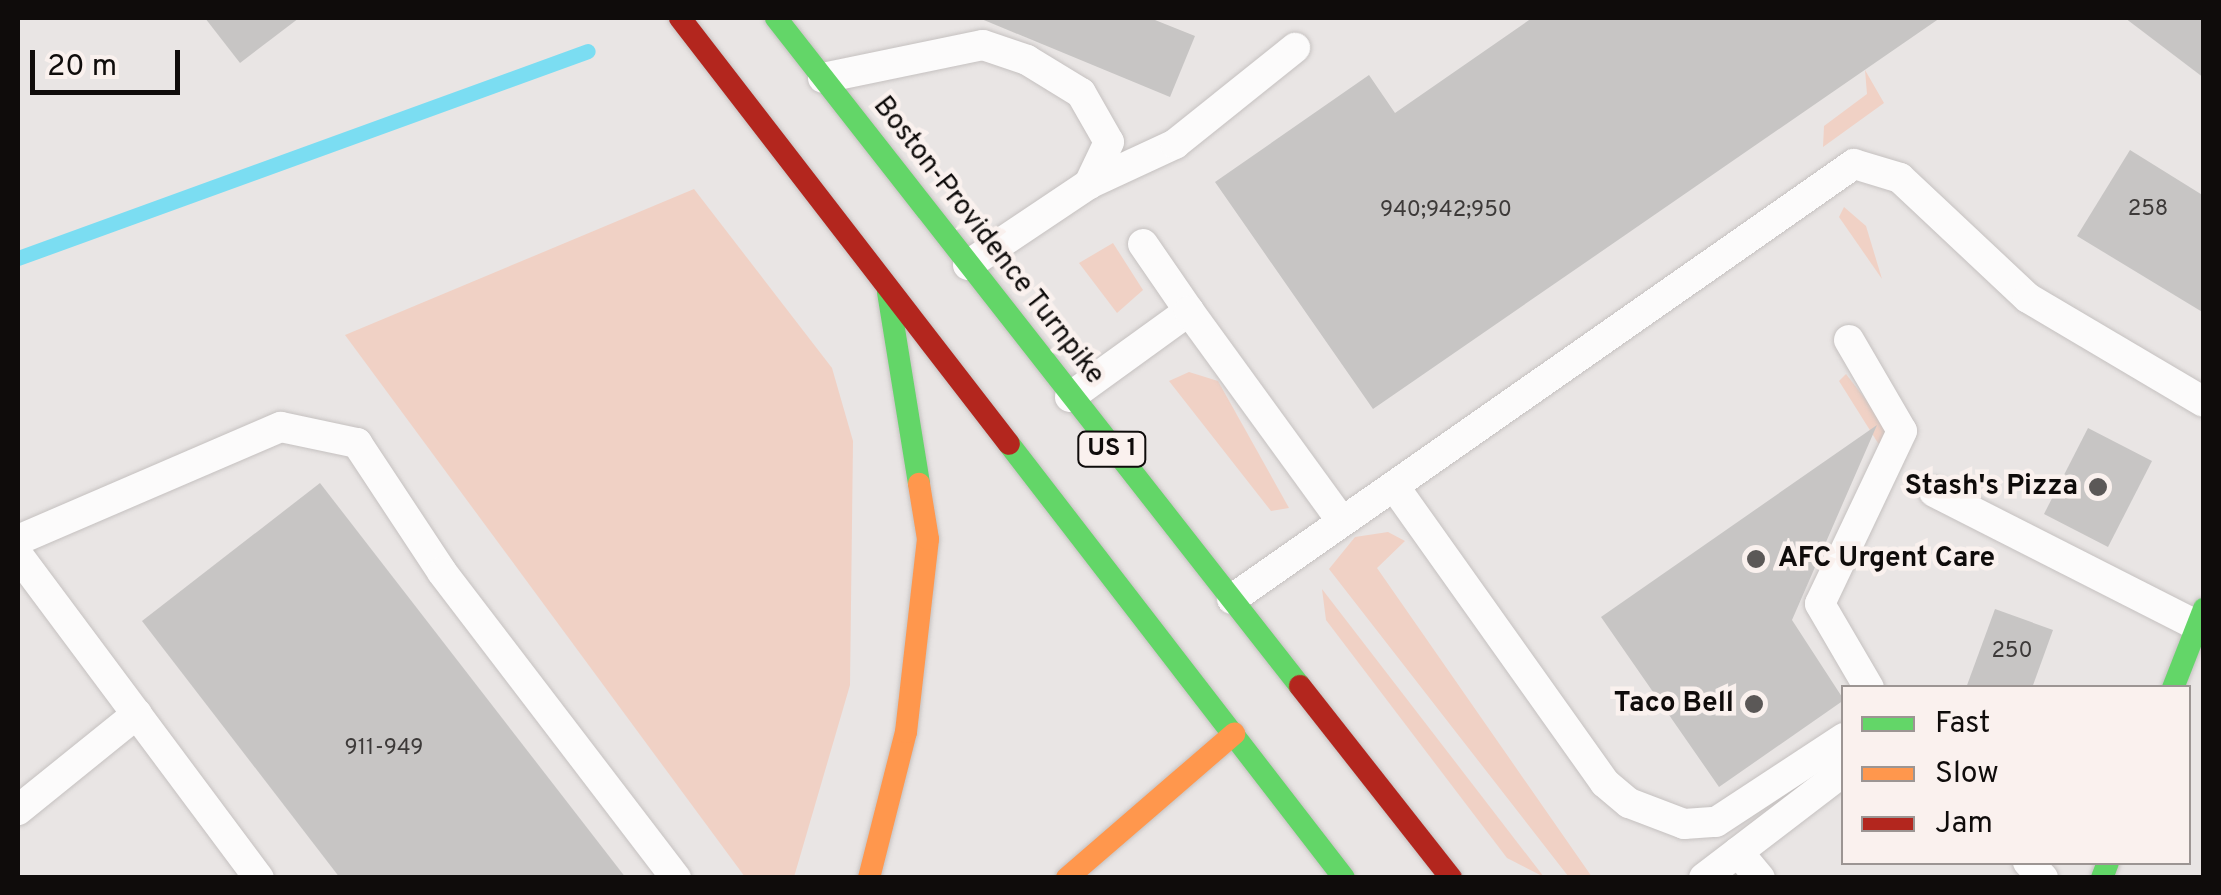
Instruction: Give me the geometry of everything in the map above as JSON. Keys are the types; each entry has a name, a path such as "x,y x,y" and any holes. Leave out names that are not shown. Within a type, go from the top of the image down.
{"main road":[{"name":"US 1","path":"680,18 1344,878"},
{"name":"Boston-Providence Turnpike","path":"776,18 1451,878"},
{"path":"869,878 906,732 928,539 886,284"},
{"path":"2173,685 2200,617"},
{"path":"1067,878 1234,734"}],"lane":[{"path":"823,78 984,46 1027,60 1081,93 1109,142 1089,184"},
{"path":"968,266 1089,184 1175,144 1295,48"},
{"path":"1232,599 1340,519 1394,486 1854,164 1900,178 2028,298 2204,402"},
{"path":"1143,244 1340,519"},
{"path":"1070,397 1189,310"},
{"path":"1850,340 1902,431 1820,604 1866,685"},
{"path":"18,540 281,427 357,443 442,572 676,878"},
{"path":"1394,486 1605,782 1629,803 1684,824 1716,822 1841,740"},
{"path":"1934,492 2200,617"},
{"path":"18,554 259,878"},
{"path":"18,810 137,714"},
{"path":"1704,878 1841,773"},
{"path":"1738,852 1760,878"}],"shaded area":[{"path":"1865,70 1884,103 1823,147 1824,126 1867,94"},
{"path":"694,189 832,368 853,441 850,685 794,877 745,877 345,335"},
{"path":"1844,207 1866,226 1882,279 1839,217"},
{"path":"1113,243 1143,290 1117,313 1079,263"},
{"path":"1189,372 1218,381 1289,508 1271,511 1169,381"},
{"path":"1846,374 1887,427 1883,451 1839,381"},
{"path":"1388,532 1405,541 1377,568 1592,877 1568,876 1329,569 1355,537"},
{"path":"1322,589 1544,877 1507,858 1326,620"}],"building":[{"path":"205,18 299,18 240,63"},
{"path":"979,18 1150,18 1195,36 1170,97"},
{"path":"1532,18 1940,18 1373,409 1215,182 1369,75 1395,113"},
{"path":"2125,18 2204,18 2204,78"},
{"path":"2130,150 2204,196 2204,313 2077,236"},
{"name":"AFC Urgent Care","path":"1877,425 1792,620 1841,695 1841,702 1719,787 1601,617"},
{"name":"Stash's Pizza","path":"2088,428 2152,461 2108,547 2044,514"},
{"path":"320,483 626,878 340,878 142,621"},
{"path":"1995,609 2053,630 2033,685 1967,685"}],"waterway":[{"path":"18,258 588,51"}],"traffic: fast":[{"path":"776,18 1300,686"},
{"path":"888,292 919,484"},
{"path":"1009,444 1344,878"},
{"path":"2174,685 2204,609"},
{"path":"2102,878 2107,865"}],"traffic: slow":[{"path":"869,878 906,732 928,539 919,484"},
{"path":"1067,878 1234,734"}],"traffic: jam":[{"path":"680,18 1009,444"},
{"path":"1300,686 1451,878"}],"place":[{"name":"Stash's Pizza","path":"2098,487"},
{"name":"AFC Urgent Care","path":"1756,559"},
{"name":"Taco Bell","path":"1754,704"}]}
